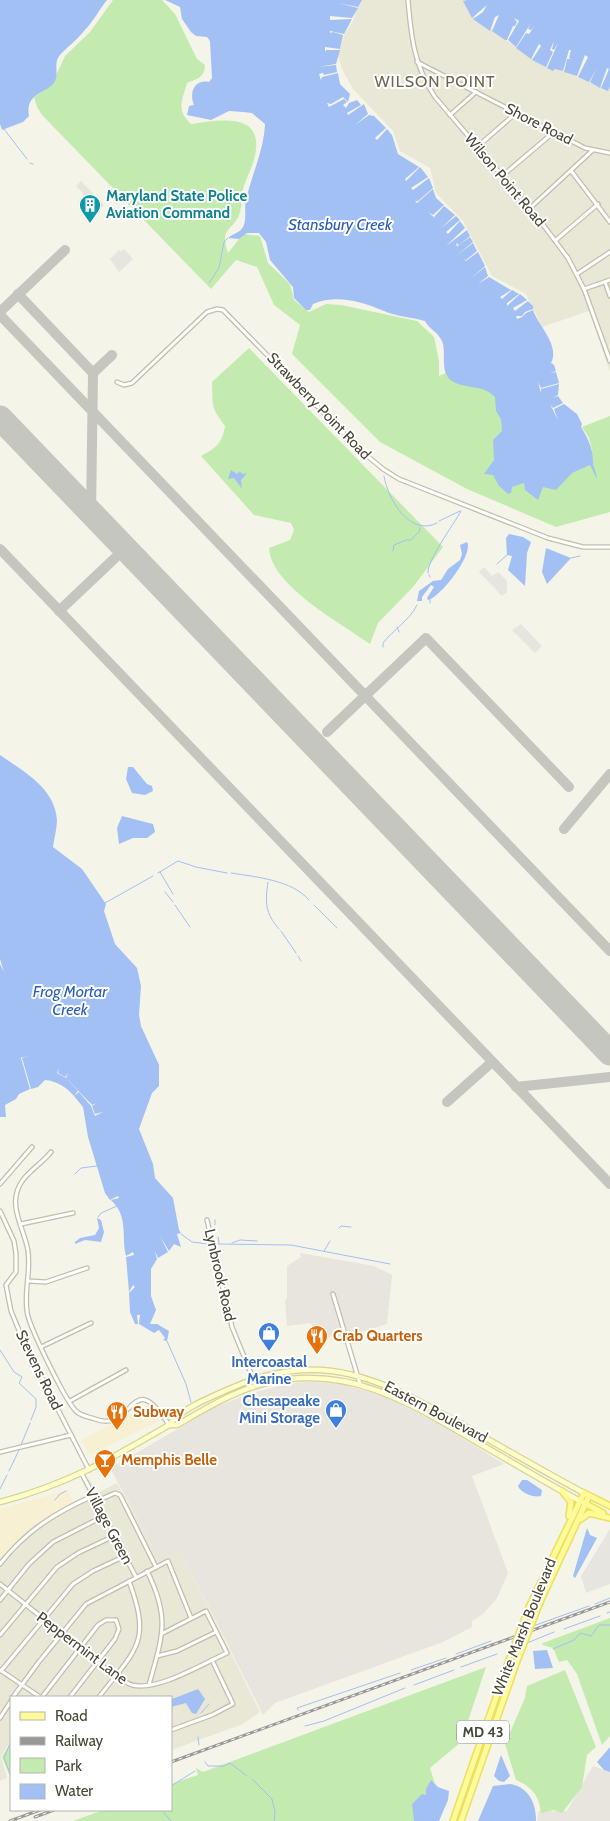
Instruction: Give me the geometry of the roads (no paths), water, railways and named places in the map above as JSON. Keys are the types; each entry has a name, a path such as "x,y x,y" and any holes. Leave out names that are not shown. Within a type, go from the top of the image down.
{"main road":[{"name":"Eastern Boulevard","path":"0,1502 46,1489 82,1474 169,1425 173,1419 211,1397 254,1379 283,1372 311,1370 359,1376 406,1393 586,1495 610,1506"},
{"name":"Eastern Boulevard","path":"169,1425 177,1425 219,1401 256,1386 301,1378 328,1378 360,1384 408,1402 610,1517"},
{"path":"562,1491 571,1502 572,1508 564,1533"},
{"name":"White Marsh Boulevard","path":"461,1821 517,1661 586,1495"},
{"name":"White Marsh Boulevard","path":"452,1821 530,1605 564,1533 583,1502"},
{"path":"564,1549 569,1545 585,1514 594,1513 610,1517"}],"street":[{"name":"Wilson Point Road","path":"408,0 411,38 416,62 430,90 556,240 584,289 610,361"},
{"name":"Shore Road","path":"416,62 585,148 610,153"},
{"path":"450,115 476,92"},
{"path":"477,146 516,113"},
{"path":"502,176 554,132"},
{"path":"530,208 572,172 594,150"},
{"path":"572,172 610,222"},
{"path":"556,240 598,204"},
{"path":"577,274 610,252"},
{"path":"584,289 610,280"},
{"path":"605,282 610,296"},
{"name":"Strawberry Point Road","path":"117,382 124,385 132,383 207,312 217,309 224,310 358,449 383,469 410,484 548,538 583,547 610,547"},
{"path":"0,1184 32,1147"},
{"path":"51,1152 32,1170 18,1189 15,1203 28,1250 28,1320 70,1401 80,1414 109,1422 116,1420 134,1403 148,1400 155,1404 169,1425"},
{"name":"Stevens Road","path":"0,1211 16,1248 16,1272 6,1285 11,1311 27,1349 89,1470"},
{"path":"21,1224 73,1213"},
{"name":"Lynbrook Road","path":"207,1220 230,1322 256,1386"},
{"path":"27,1281 46,1282 87,1268"},
{"path":"333,1294 360,1384"},
{"path":"41,1347 91,1324"},
{"path":"70,1401 126,1370"},
{"path":"0,1452 71,1435"},
{"name":"Village Green","path":"82,1474 136,1578"},
{"path":"97,1501 115,1493 120,1495 156,1567"},
{"path":"0,1564 18,1542 38,1525 94,1496"},
{"path":"0,1600 29,1564 53,1542 104,1516"},
{"path":"0,1635 46,1577 62,1563 114,1536"},
{"path":"39,1696 21,1686 1,1670 77,1580 125,1556"},
{"path":"14,1696 86,1604 168,1561 192,1618"},
{"path":"147,1572 162,1607 163,1633 149,1685"},
{"path":"100,1696 135,1649 141,1628 140,1613 129,1581"},
{"name":"Peppermint Lane","path":"0,1584 115,1676 132,1685 149,1685 166,1680 227,1653 216,1632"},
{"path":"157,1656 170,1654 216,1632 206,1611 163,1633"},
{"path":"42,1696 102,1622 110,1619 116,1620 119,1629 115,1639 71,1696"},
{"path":"172,1730 212,1715 233,1704 212,1660"},
{"path":"0,1717 10,1702"}],"water":[{"path":"0,0 107,0 87,27 60,55 57,62 55,81 50,87 33,98 30,103 29,116 23,122 2,130 0,124"},
{"name":"Stansbury Creek","path":"165,0 362,0 358,7 338,3 358,8 352,18 330,16 330,20 352,19 344,34 330,31 330,33 343,35 340,49 325,47 325,52 326,50 340,50 336,64 318,67 336,65 337,72 324,75 323,73 319,74 321,80 322,77 338,73 340,84 350,94 348,102 343,97 331,104 327,103 329,107 344,99 347,102 343,105 346,108 349,103 357,100 361,105 347,113 348,115 364,104 368,114 355,125 369,115 374,116 386,128 375,138 377,140 387,129 392,135 398,154 419,167 405,179 406,181 420,167 428,177 411,188 413,190 429,178 433,188 418,201 415,201 417,203 433,189 436,198 444,205 433,215 428,212 437,220 434,217 444,206 455,215 440,229 456,216 460,220 446,232 448,234 460,221 465,228 446,246 467,230 470,236 459,245 456,243 457,247 470,237 473,242 456,256 473,243 477,251 466,260 464,259 466,261 478,252 485,266 469,280 485,267 488,276 478,284 489,277 511,290 500,297 502,299 512,290 519,294 507,303 507,306 520,294 527,300 513,308 515,311 528,301 533,306 533,309 525,312 522,316 516,316 517,319 533,310 551,343 553,356 551,363 556,371 550,373 556,372 559,383 541,388 538,382 541,393 541,389 559,384 558,395 553,398 558,396 563,403 553,408 550,404 558,420 554,409 564,404 577,414 590,445 597,479 590,465 572,473 556,490 543,487 538,500 525,490 524,483 512,487 511,493 508,494 499,486 493,475 484,474 494,460 493,440 502,431 501,419 496,411 495,397 485,390 458,384 448,377 444,368 442,341 425,321 394,315 358,302 340,299 322,301 313,304 310,310 306,310 294,298 293,287 270,260 266,242 259,233 247,233 239,239 228,238 240,231 244,224 246,200 260,153 265,124 252,113 229,111 211,120 187,115 189,106 194,105 192,96 196,85 209,82 212,78 210,41 207,37 196,36 191,32 182,19 180,7"},
{"path":"610,0 610,87 608,91 601,88 609,69 607,68 600,88 590,82 597,68 589,82 578,77 588,57 585,55 577,76 564,72 567,59 571,59 569,58 571,50 569,50 563,71 555,69 553,71 547,68 558,43 554,50 552,49 554,41 550,50 553,52 546,67 532,60 541,46 539,44 531,59 516,48 526,33 529,34 535,25 531,30 528,29 531,23 516,47 508,40 519,21 514,18 517,22 513,26 507,40 505,40 492,31 499,15 495,17 490,31 473,19 483,12 487,5 472,18 463,1"},
{"path":"231,470 237,474 240,471 242,474 247,473 241,480 242,489 234,478 228,479"},
{"path":"509,534 523,537 531,542 527,553 525,586 508,570 512,556 507,555 506,538"},
{"path":"467,542 466,556 448,583 434,597 428,600 427,598 434,587 431,585 422,597 422,601 417,601 419,591 433,581 441,580 448,569 460,560 462,554 460,545"},
{"path":"546,548 571,558 547,584 542,572"},
{"name":"Frog Mortar Creek","path":"0,755 36,781 50,799 55,809 57,820 53,847 82,869 106,904 104,911 115,944 137,968 141,986 139,1015 141,1026 159,1065 159,1086 152,1093 139,1129 153,1164 155,1178 173,1198 181,1233 177,1234 181,1247 174,1244 169,1251 160,1236 168,1252 158,1258 155,1251 157,1259 151,1269 151,1296 156,1310 150,1324 157,1324 169,1331 167,1341 163,1340 165,1338 159,1330 154,1333 139,1324 140,1315 137,1315 138,1324 135,1324 130,1312 129,1293 135,1287 133,1285 129,1292 126,1257 134,1255 133,1252 126,1256 122,1220 117,1206 111,1200 119,1198 118,1196 110,1200 105,1193 88,1137 83,1107 68,1090 53,1082 45,1080 38,1087 31,1089 22,1058 28,1056 16,1059 21,1058 30,1089 19,1094 16,1099 5,1105 6,1117 0,1117 0,964 4,972 0,959","holes":["66,1078 92,1105 97,1103 92,1106 95,1114 103,1112 95,1116 91,1106 79,1092 74,1096 78,1091"]},
{"path":"128,767 133,767 147,784 152,786 153,791 145,795 132,793 126,779"},
{"path":"122,816 153,824 155,832 147,838 133,838 119,844 117,828"},
{"path":"97,1218 101,1220 104,1232 101,1242 85,1240 75,1244 80,1238 95,1235 99,1228"},
{"path":"522,1480 527,1480 542,1490 541,1496 531,1496 522,1491 518,1486"},
{"path":"587,1528 590,1535 597,1538 575,1578 573,1576"},
{"path":"547,1650 553,1668 535,1669 533,1651"},
{"path":"198,1689 205,1699 196,1714 192,1713 186,1703 172,1707 172,1699"},
{"path":"610,1747 610,1772 604,1770 597,1762"},
{"path":"501,1755 510,1776 504,1782 499,1781 494,1776"},
{"path":"431,1780 438,1787 449,1791 448,1800 439,1821 414,1821 412,1804 422,1794 426,1795 426,1789"},
{"path":"511,1784 522,1789 530,1797 535,1808 536,1821 478,1821 493,1786"}],"waterway":[{"path":"4,129 27,159"},
{"path":"209,283 219,268 224,242 228,238"},
{"path":"384,476 395,505 409,521 427,526 437,523"},
{"path":"439,521 460,511"},
{"path":"428,573 431,560 461,511"},
{"path":"393,551 394,545 411,540 419,532 420,528"},
{"path":"497,564 507,555"},
{"path":"571,558 580,556"},
{"path":"383,647 383,643 387,638 410,615 417,605"},
{"path":"397,627 399,632"},
{"path":"158,873 178,861 196,867 227,873"},
{"path":"160,872 173,894"},
{"path":"231,873 262,878 283,884 302,893 309,900"},
{"path":"105,903 153,876"},
{"path":"268,882 267,907 271,918 279,929"},
{"path":"165,892 173,902"},
{"path":"175,905 190,927"},
{"path":"314,905 337,928"},
{"path":"281,931 296,953"},
{"path":"298,956 301,961"},
{"path":"75,1174 81,1168 97,1166"},
{"path":"98,1217 101,1213 117,1206"},
{"path":"215,1220 215,1225"},
{"path":"339,1228 341,1226 351,1227"},
{"name":"Frog Mortar Creek","path":"181,1234 192,1242 208,1244"},
{"path":"218,1237 219,1243"},
{"path":"232,1243 240,1240 257,1241"},
{"path":"324,1251 330,1241"},
{"path":"216,1244 291,1245 390,1264"},
{"name":"Frog Mortar Creek","path":"167,1341 186,1384 191,1402"},
{"path":"0,1350 14,1372 22,1377 19,1383 36,1399 36,1407 31,1420"},
{"path":"21,1445 30,1423"},
{"path":"9,1471 19,1450"},
{"path":"0,1489 7,1475"},
{"path":"55,1500 66,1491"},
{"path":"595,1604 610,1598"},
{"path":"533,1626 589,1606"},
{"path":"564,1629 600,1616"},
{"path":"553,1649 574,1640 580,1633 591,1636 599,1625 610,1625"},
{"path":"527,1643 554,1632"},
{"path":"456,1654 491,1641"},
{"path":"461,1667 497,1654"},
{"path":"411,1670 446,1658"},
{"path":"414,1685 454,1670"},
{"path":"298,1710 297,1708 400,1673"},
{"path":"305,1726 324,1721 405,1688"},
{"path":"201,1713 209,1704"},
{"path":"198,1737 199,1745"},
{"path":"10,1743 4,1758 10,1773"},
{"path":"205,1762 208,1766 224,1766 230,1763 247,1776"},
{"path":"172,1785 195,1771"},
{"path":"252,1779 272,1799 275,1812 274,1821"},
{"path":"164,1813 171,1821"}],"railway":[{"path":"172,1762 610,1602"},
{"path":"10,1821 37,1811"},
{"path":"35,1817 51,1811"}],"place":[{"name":"Maryland State Police Aviation Command","path":"90,224"},
{"name":"Intercoastal Marine","path":"269,1352"},
{"name":"Crab Quarters","path":"317,1355"},
{"name":"Chesapeake Mini Storage","path":"336,1429"},
{"name":"Subway","path":"117,1431"},
{"name":"Memphis Belle","path":"105,1479"}],"district":[{"name":"WILSON POINT","path":"435,81"}]}
